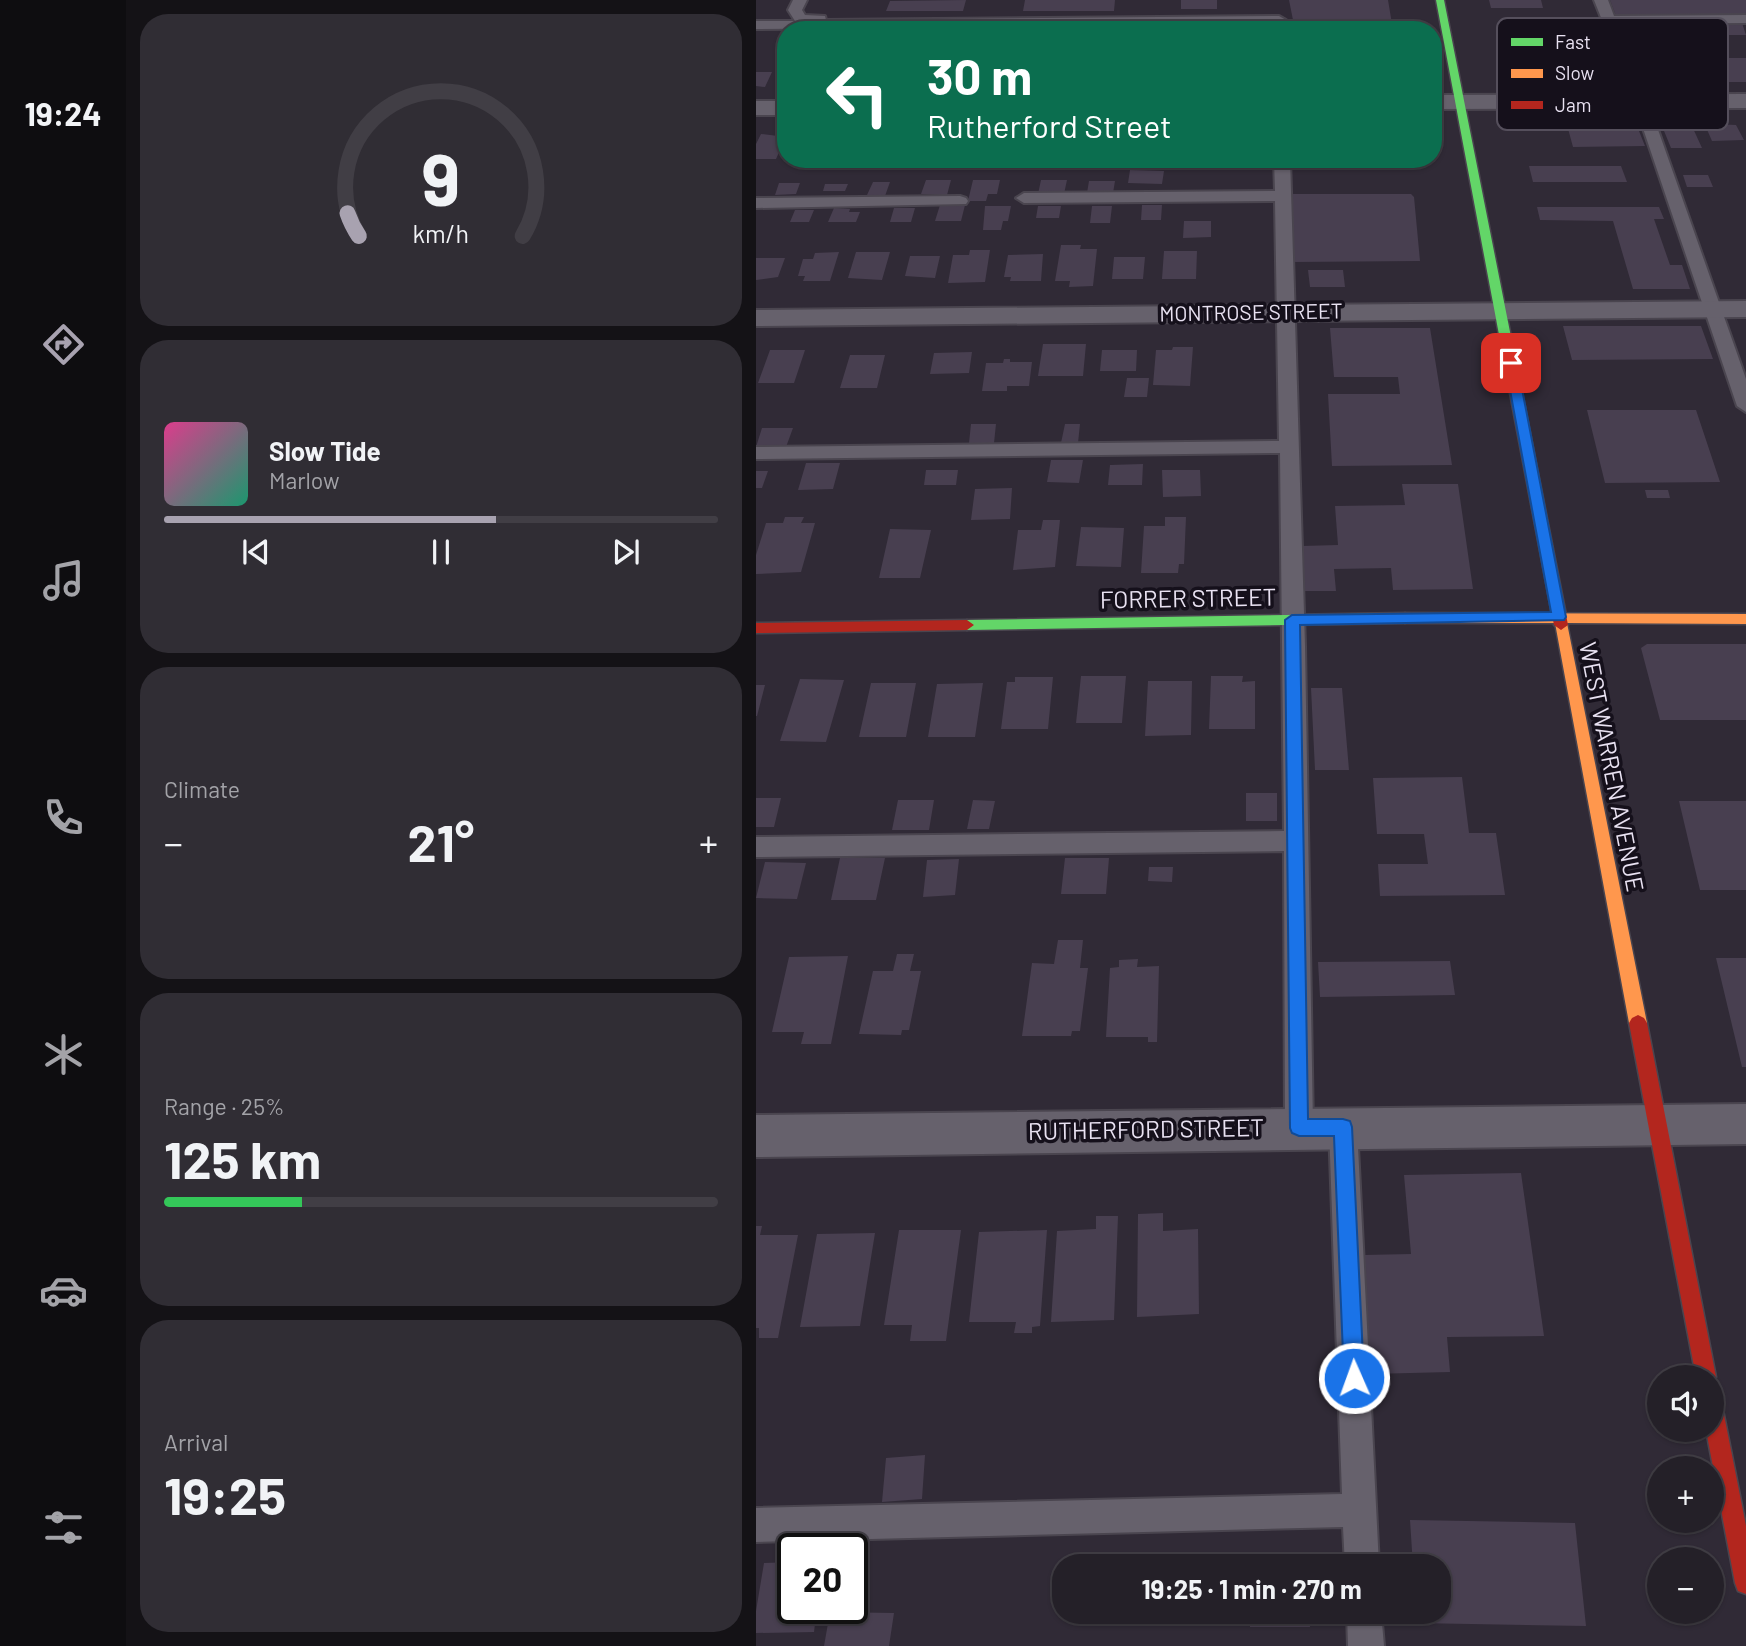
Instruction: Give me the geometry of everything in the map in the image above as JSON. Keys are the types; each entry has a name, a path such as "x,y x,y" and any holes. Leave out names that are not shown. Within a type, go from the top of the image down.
{"main road":[{"name":"WEST WARREN AVENUE","path":"1440,0 1704,1365"},
{"name":"FORRER STREET","path":"756,628 1559,617 1641,620 1746,619"},
{"path":"1719,1442 1746,1583"}],"street":[{"path":"1728,101 1746,101"},
{"path":"1442,102 1497,103"},
{"path":"756,108 777,108"},
{"name":"MONTROSE STREET","path":"756,318 1746,309"},
{"name":"RUTHERFORD STREET","path":"756,1136 1746,1124"}],"lane":[{"path":"800,0 795,10 801,19 989,17 1003,13 1008,7"},
{"path":"1601,0 1608,18"},
{"path":"915,21 1153,15 1279,20"},
{"path":"1728,19 1746,19"},
{"path":"756,25 777,24"},
{"path":"1650,130 1746,406"},
{"path":"1282,168 1299,1128"},
{"path":"1024,198 1283,196"},
{"path":"756,203 960,201"},
{"path":"756,453 1289,447"},
{"path":"756,847 1296,841"},
{"path":"1343,1127 1362,1554"},
{"path":"756,1525 1360,1510"},
{"path":"1365,1624 1366,1646"}],"building":[{"path":"966,0 963,11 886,11 890,1"},
{"path":"1025,0 1115,0 1114,11 1023,11"},
{"path":"1181,0 1217,0 1217,9 1181,9"},
{"path":"1289,0 1388,0 1392,21 1293,21"},
{"path":"1489,0 1541,0 1543,8 1491,8"},
{"path":"1610,0 1746,0 1746,15 1616,16"},
{"path":"1728,23 1742,23 1746,35 1728,35"},
{"path":"1728,58 1746,58 1746,82 1729,82"},
{"path":"756,72 772,72 765,87 756,86"},
{"path":"1728,125 1736,125 1744,140 1712,141 1707,130 1728,130"},
{"path":"1568,130 1639,130 1645,146 1573,147"},
{"path":"1664,130 1694,130 1702,148 1671,148"},
{"path":"761,134 777,136 776,159 756,159 756,144"},
{"path":"1529,166 1621,166 1627,182 1533,182"},
{"path":"1130,170 1164,171 1162,184 1128,183"},
{"path":"1683,175 1708,175 1713,187 1687,187"},
{"path":"926,180 951,180 947,195 921,194"},
{"path":"973,180 1000,180 997,194 988,194 986,201 968,201"},
{"path":"1041,180 1067,180 1064,194 1038,194"},
{"path":"1089,181 1115,181 1113,193 1087,193"},
{"path":"873,182 890,182 885,196 867,195"},
{"path":"779,183 800,183 796,194 775,195"},
{"path":"825,184 848,184 845,191 823,191"},
{"path":"1292,194 1411,194 1414,197 1420,261 1293,262"},
{"path":"940,205 965,205 961,221 935,221"},
{"path":"1142,205 1162,205 1161,220 1141,220"},
{"path":"985,206 1011,206 1008,221 1003,221 1001,230 983,230"},
{"path":"1038,206 1061,206 1059,218 1036,218"},
{"path":"1092,206 1112,206 1110,223 1090,223"},
{"path":"1537,207 1659,207 1664,219 1654,219 1670,265 1682,265 1690,289 1633,289 1613,221 1540,220"},
{"path":"834,208 860,212 856,222 828,222"},
{"path":"894,208 915,208 911,222 890,222"},
{"path":"795,210 814,210 809,222 790,222"},
{"path":"1184,221 1211,221 1211,237 1183,238"},
{"path":"1061,245 1081,245 1080,249 1097,249 1093,286 1069,287 1070,281 1055,281"},
{"path":"970,250 990,250 985,282 948,283 953,255 969,255"},
{"path":"1164,251 1197,251 1196,279 1162,279"},
{"path":"839,252 830,281 803,281 805,276 798,276 803,259 813,259 815,253"},
{"path":"856,252 890,252 882,280 848,278"},
{"path":"1043,254 1041,281 1010,281 1011,277 1004,277 1008,255"},
{"path":"910,256 940,256 935,278 905,276"},
{"path":"1114,257 1145,257 1143,279 1112,279"},
{"path":"756,258 785,258 778,277 756,280"},
{"path":"1308,270 1343,270 1345,287 1310,287"},
{"path":"1563,326 1701,326 1713,359 1572,360"},
{"path":"1330,328 1430,328 1452,465 1332,466 1328,394 1400,394 1398,377 1334,377"},
{"path":"1043,344 1086,344 1083,376 1038,376"},
{"path":"1173,347 1193,347 1190,386 1153,385 1156,350 1172,350"},
{"path":"770,350 805,350 794,383 758,383"},
{"path":"1102,350 1137,350 1136,371 1100,371"},
{"path":"972,352 969,373 930,374 934,353"},
{"path":"850,355 885,355 877,388 840,388"},
{"path":"1004,359 1010,359 1010,362 1032,362 1029,386 1007,386 1007,391 982,391 986,363 1003,363"},
{"path":"1127,378 1149,378 1147,397 1124,397"},
{"path":"1587,410 1696,410 1720,482 1605,483"},
{"path":"971,424 996,424 994,443 969,443"},
{"path":"1065,424 1080,424 1078,443 1061,443"},
{"path":"762,428 793,428 786,447 756,447"},
{"path":"1051,460 1083,460 1079,483 1047,482"},
{"path":"806,463 840,463 833,489 798,490"},
{"path":"1143,464 1142,485 1108,485 1110,465"},
{"path":"926,470 958,470 956,485 924,485"},
{"path":"1162,470 1200,470 1201,496 1163,497"},
{"path":"756,471 768,471 762,488 756,488"},
{"path":"1402,484 1458,484 1473,589 1393,590 1391,568 1334,569 1336,591 1305,591 1302,546 1338,545 1335,506 1405,505"},
{"path":"1012,488 1010,519 971,520 975,489"},
{"path":"1645,490 1668,490 1670,498 1647,498"},
{"path":"785,517 804,517 801,523 815,523 801,572 756,574 756,555 766,523 783,523"},
{"path":"1165,517 1186,517 1184,564 1179,564 1178,573 1141,573 1144,526 1165,526"},
{"path":"1043,520 1060,520 1055,567 1013,570 1018,530 1041,530"},
{"path":"1081,527 1124,528 1121,567 1076,566"},
{"path":"890,529 931,530 920,578 879,578"},
{"path":"1647,644 1746,644 1746,720 1660,720 1641,648"},
{"path":"1081,676 1126,676 1122,723 1076,723"},
{"path":"1211,676 1243,676 1242,682 1255,681 1255,729 1209,729"},
{"path":"1015,677 1053,677 1048,729 1001,729 1007,682 1015,682"},
{"path":"800,679 844,680 826,742 780,741"},
{"path":"1148,681 1192,681 1191,735 1145,736"},
{"path":"871,683 916,683 906,737 859,737"},
{"path":"983,683 975,737 928,737 937,684"},
{"path":"756,685 765,685 757,716 756,716"},
{"path":"1311,688 1342,688 1349,770 1315,770"},
{"path":"1462,777 1469,833 1496,833 1505,895 1380,896 1378,864 1428,864 1424,834 1377,834 1373,778"},
{"path":"1246,793 1277,793 1277,821 1246,821"},
{"path":"756,798 781,798 774,827 756,827"},
{"path":"898,800 934,800 929,830 892,830"},
{"path":"973,800 995,801 989,829 967,829"},
{"path":"1679,801 1746,801 1746,890 1700,890"},
{"path":"840,858 885,858 876,900 831,900"},
{"path":"1065,858 1109,858 1106,894 1061,894"},
{"path":"959,859 955,895 923,897 927,860"},
{"path":"765,862 806,863 797,899 756,898"},
{"path":"1149,867 1173,867 1172,882 1148,881"},
{"path":"1058,940 1083,940 1080,968 1088,968 1080,1031 1072,1031 1071,1036 1022,1036 1032,963 1054,964"},
{"path":"897,954 914,954 910,971 921,971 909,1030 902,1030 901,1035 859,1034 873,971 893,971"},
{"path":"848,956 831,1044 801,1044 804,1032 772,1032 789,957"},
{"path":"1716,958 1746,958 1746,1067 1742,1067"},
{"path":"1138,959 1137,967 1159,966 1157,1042 1148,1042 1148,1037 1106,1037 1110,968 1119,967 1119,960"},
{"path":"1450,961 1455,995 1320,997 1318,962"},
{"path":"1521,1173 1544,1336 1447,1337 1450,1372 1371,1374 1364,1255 1411,1254 1404,1175"},
{"path":"1163,1213 1163,1231 1198,1229 1199,1314 1137,1317 1138,1214"},
{"path":"1096,1216 1118,1216 1114,1320 1051,1322 1057,1231 1096,1229"},
{"path":"756,1226 762,1226 760,1235 798,1235 778,1338 759,1338 759,1328 756,1328"},
{"path":"899,1230 961,1230 946,1341 910,1341 912,1325 884,1325"},
{"path":"1047,1230 1040,1326 1032,1327 1032,1333 1014,1333 1016,1322 969,1322 979,1232"},
{"path":"875,1233 860,1326 800,1327 817,1234"},
{"path":"925,1455 922,1499 882,1502 886,1458"},
{"path":"1410,1520 1575,1523 1586,1626 1451,1624 1451,1554 1412,1554"},
{"path":"764,1563 777,1563 777,1624 815,1624 814,1632 756,1633 756,1611"},
{"path":"868,1613 894,1613 889,1646 824,1646 828,1624 868,1624"},
{"path":"1250,1624 1310,1624 1310,1627 1250,1627"}],"traffic: fast":[{"path":"1440,0 1512,372"},
{"path":"967,625 1405,618"}],"traffic: slow":[{"path":"1405,618 1746,619"},
{"path":"1561,625 1638,1023"}],"traffic: jam":[{"path":"1512,372 1561,625"},
{"path":"756,628 967,625"},
{"path":"1638,1023 1704,1365"},
{"path":"1719,1442 1746,1583"}],"route":[{"path":"1354,1378 1343,1127 1299,1128 1292,620 1559,617 1511,363"}]}
